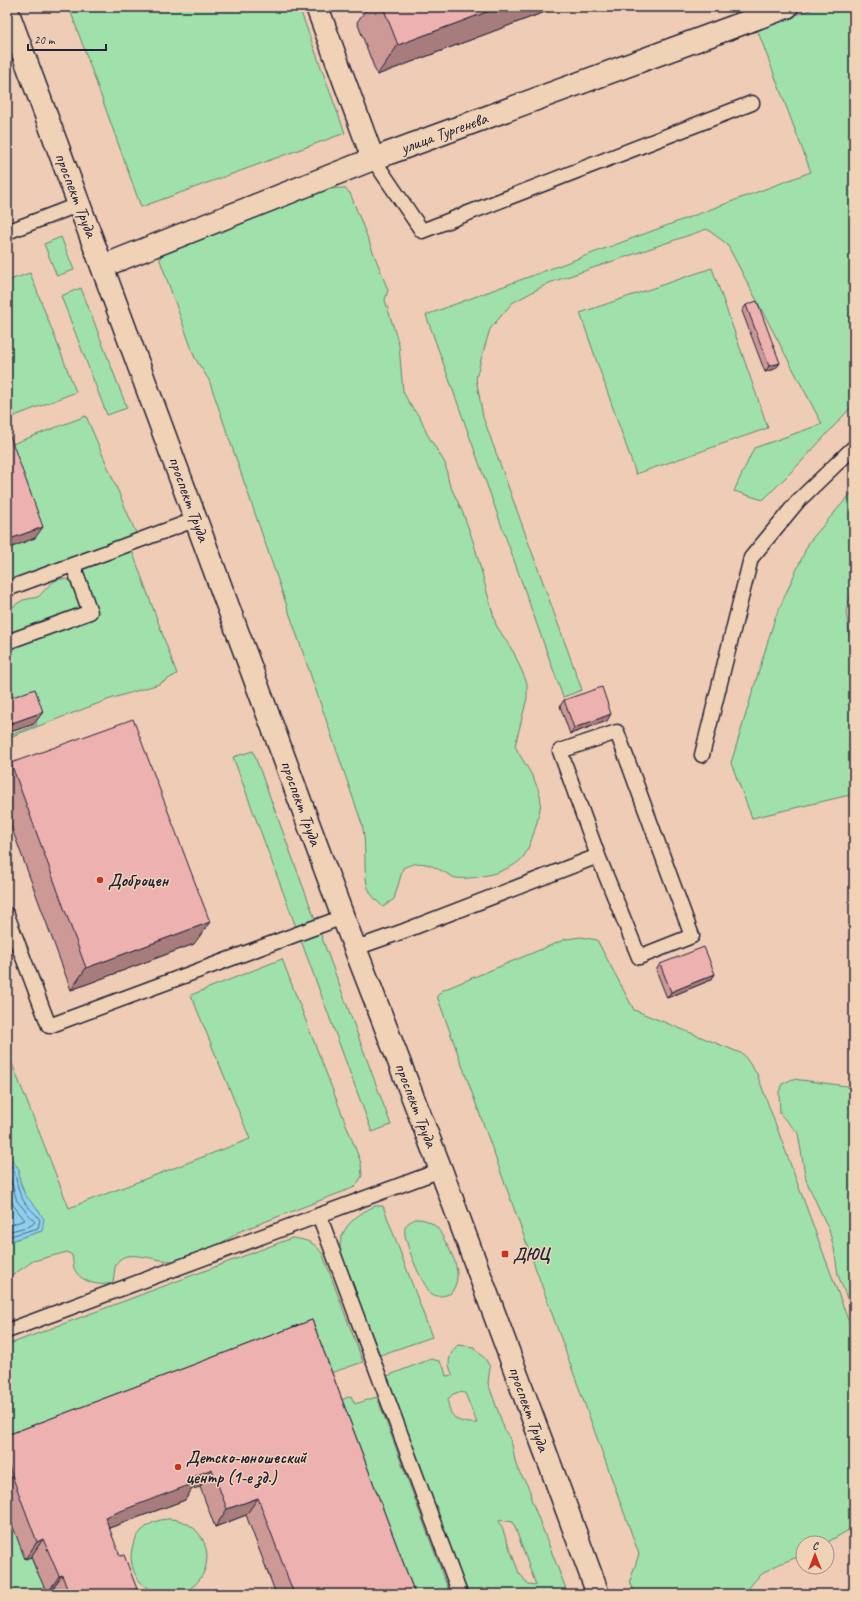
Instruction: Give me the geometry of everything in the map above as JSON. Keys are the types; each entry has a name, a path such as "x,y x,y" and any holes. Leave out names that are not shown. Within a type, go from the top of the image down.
{"main road":[{"path":"317,7 374,159"},
{"name":"улица Тургенева","path":"103,266 374,159 753,13 787,7"},
{"name":"проспект Труда","path":"7,10 197,519 343,917 441,1170 598,1594"}],"lane":[{"path":"374,159 422,231 752,103"},
{"path":"7,232 80,204"},
{"path":"702,755 751,558 798,501 854,447"},
{"path":"7,589 197,519"},
{"path":"7,642 90,612 73,565"},
{"path":"617,732 692,936 639,957 598,856 560,751 617,732"},
{"path":"356,948 598,856"},
{"path":"7,915 49,1026 343,917"},
{"path":"7,1331 441,1170"},
{"path":"319,1215 460,1594"}],"green space":[{"path":"69,7 299,7 345,133 141,207"},
{"path":"818,7 854,7 854,404 803,460 763,500 734,491 754,448 822,424 727,244 707,229 549,283 512,303 490,329 476,378 483,417 582,690 563,697 426,315 811,172 757,29"},
{"path":"344,188 350,193 388,290 385,300 399,345 403,392 421,419 427,434 445,463 449,483 463,513 474,544 496,625 514,653 527,683 527,698 515,746 538,788 541,798 537,822 530,844 519,862 502,871 473,878 456,878 427,864 414,864 403,868 394,899 383,907 369,891 365,870 362,824 209,380 195,358 160,260 161,254 327,189"},
{"path":"61,237 74,270 57,276 44,244"},
{"path":"712,268 768,428 636,474 580,313"},
{"path":"30,273 76,392 7,419 7,281"},
{"path":"81,288 127,408 107,415 61,296"},
{"path":"86,416 136,533 127,537 177,674 159,684 110,699 7,738 7,736 37,725 27,697 7,704 7,627 9,609 23,600 38,597 56,580 66,579 72,581 82,615 92,611 72,559 7,585 7,549 35,538 7,462 7,446"},
{"path":"854,490 854,582 846,612 854,665 854,794 752,818 731,763 775,618 809,542"},
{"path":"253,751 391,1125 372,1132 233,757"},
{"path":"581,937 597,940 634,1010 743,1054 757,1074 854,1336 854,1527 835,1538 835,1535 795,1535 795,1558 777,1565 763,1573 745,1594 635,1594 630,1581 639,1554 437,996 443,990 566,939"},
{"path":"282,959 361,1163 362,1176 355,1187 238,1232 208,1250 188,1258 168,1261 138,1256 125,1257 118,1261 115,1267 113,1282 108,1284 97,1284 81,1277 74,1268 72,1255 67,1252 33,1261 7,1279 7,1242 42,1231 39,1211 26,1198 19,1178 19,1169 7,1155 7,1051 69,1208 250,1139 191,995"},
{"path":"793,1079 854,1087 854,1316 838,1275 834,1248 829,1230 806,1180 798,1133 780,1114 779,1092 782,1084"},
{"path":"375,1206 383,1206 432,1337 380,1355 340,1253 342,1237 349,1224 355,1218"},
{"path":"416,1219 426,1220 436,1227 452,1255 455,1262 457,1281 451,1293 441,1296 433,1295 427,1289 418,1272 405,1234 406,1225"},
{"path":"292,1238 314,1244 323,1255 363,1362 316,1378 7,1447 7,1345"},
{"path":"458,1345 474,1347 486,1360 490,1367 488,1383 505,1431 512,1445 516,1465 530,1491 531,1499 568,1594 466,1594 387,1376 431,1359 439,1361 444,1368 446,1376 453,1375 449,1363 452,1352","holes":["459,1392 465,1393 477,1423 460,1421 452,1415 448,1399 453,1394","499,1520 513,1522 536,1585 528,1584 519,1573"]},
{"path":"351,1396 355,1404 377,1397 450,1594 396,1594 326,1406"},
{"path":"7,1511 31,1557 37,1573 39,1572 47,1594 7,1594"},
{"path":"169,1519 184,1522 196,1530 204,1542 207,1557 204,1572 196,1584 184,1592 169,1595 154,1592 142,1584 134,1572 131,1557 134,1542 142,1530 154,1522"}],"water":[{"path":"7,1155 19,1169 21,1186 24,1192 44,1219 42,1231 7,1242"}],"building":[{"path":"383,7 500,7 398,45"},
{"path":"757,301 780,363 769,366 746,305"},
{"path":"7,428 43,527 7,540"},
{"path":"602,687 611,714 574,728 564,700"},
{"path":"35,689 43,712 12,723 7,707 7,699"},
{"name":"Доброцен","path":"133,719 210,922 86,968 11,763"},
{"path":"704,947 715,974 671,992 660,964"},
{"name":"Детско-юношеский центр (1-е зд.)","path":"312,1320 415,1594 294,1594 258,1498 227,1509 212,1469 195,1476 197,1482 105,1517 120,1556 124,1555 137,1589 124,1594 69,1594 62,1575 59,1576 43,1539 37,1542 7,1462 7,1435"}],"place":[{"name":"Доброцен","path":"100,880"},
{"name":"ДЮЦ","path":"505,1254"},
{"name":"Детско-юношеский центр (1-е зд.)","path":"178,1467"}]}
